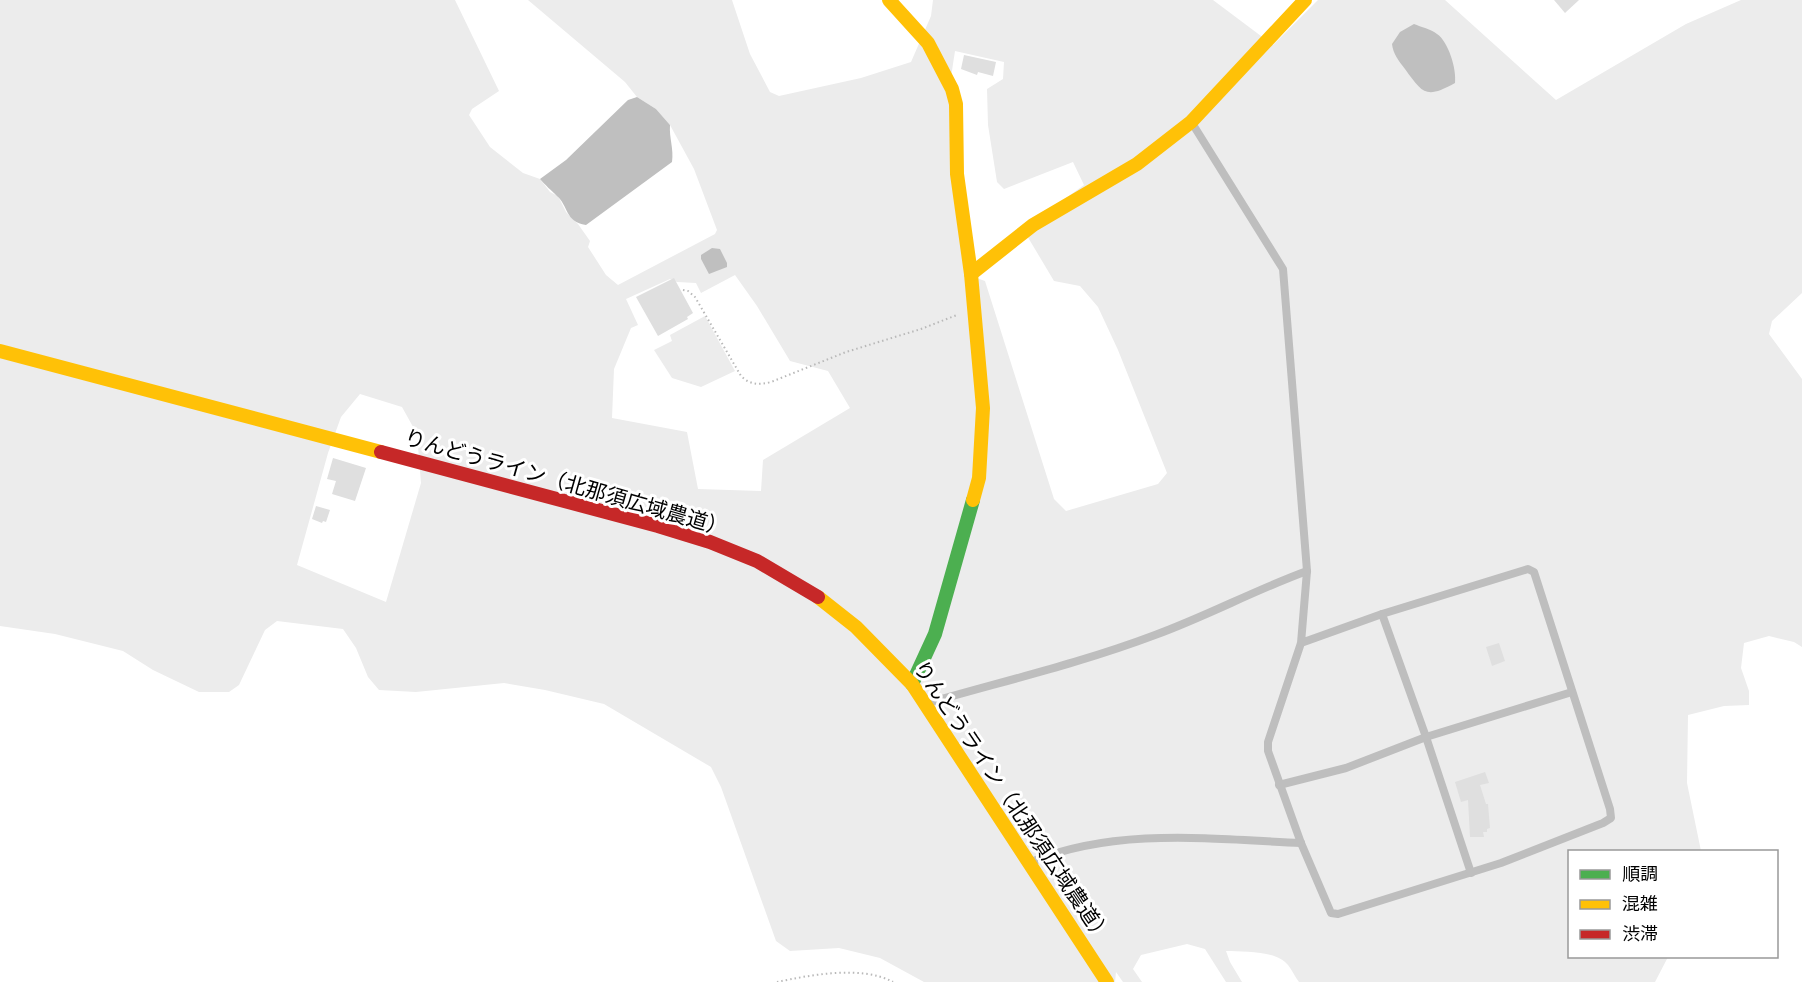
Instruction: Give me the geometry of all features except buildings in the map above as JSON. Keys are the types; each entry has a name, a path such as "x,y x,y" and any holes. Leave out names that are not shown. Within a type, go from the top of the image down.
{"street":[{"path":"889,0 928,44 952,89 957,113 957,174 971,274 983,408 979,478 935,634 912,684"},
{"path":"971,274 1033,225 1137,164 1191,122 1305,0"},
{"name":"りんどうライン（北那須広域農道）","path":"0,351 658,526 710,542 757,561 788,578 819,598 856,627 912,684 1107,982"}],"lane":[{"path":"1191,122 1283,269 1307,571 1301,643 1268,742 1268,751 1301,843 1331,913 1338,914 1471,873 1593,828 1611,818 1534,572 1528,569 1382,614 1301,643"},
{"path":"924,704 1060,667 1152,637 1307,571"},
{"path":"1382,614 1471,873"},
{"path":"1279,784 1346,768 1426,737 1572,692"},
{"path":"1029,863 1053,853 1088,845 1165,837 1301,843"}],"path":[{"path":"683,290 695,297 741,376 746,381 758,385 846,352 921,329 974,309"},
{"path":"777,982 808,975 848,972 893,982"}],"shaded area":[{"path":"0,0 455,0 499,91 472,109 469,115 490,147 523,173 540,179 550,192 558,196 566,212 590,241 588,247 606,275 618,285 715,234 717,230 694,169 670,125 656,109 637,97 625,82 528,0 732,0 750,54 770,92 779,96 861,78 911,62 931,16 933,0 1213,0 1273,45 1318,0 1445,0 1556,100 1686,24 1741,0 1802,0 1802,293 1772,321 1769,334 1802,379 1802,647 1794,642 1769,636 1744,643 1741,668 1749,691 1749,705 1724,706 1688,715 1687,783 1701,850 1568,850 1568,958 1667,958 1655,982 1299,982 1288,965 1276,957 1268,954 1226,951 1242,982 1226,982 1205,949 1187,944 1141,955 1133,969 1142,982 1123,982 1116,972 1115,982 924,982 880,958 839,948 790,951 776,941 721,787 711,767 604,704 504,683 416,692 379,690 368,677 356,648 343,629 277,621 265,630 239,685 229,692 199,692 153,670 123,651 55,634 0,626","holes":["955,51 1004,62 1003,79 987,89 988,125 997,182 1004,189 1073,162 1084,185 1023,229 1054,281 1080,286 1098,307 1118,350 1167,473 1158,484 1066,511 1054,499 985,281 968,275 951,77","735,275 757,306 790,361 828,371 850,408 763,460 761,491 698,489 687,432 612,418 614,369 631,328 638,325 626,299 670,279 677,282 696,283 701,293","360,394 402,407 417,434 421,483 386,602 297,565 328,453 341,417"]},
{"path":"1414,24 1435,32 1445,43 1453,63 1455,83 1437,91 1421,89 1399,60 1392,44 1400,32"},
{"path":"637,97 656,109 670,125 672,162 586,225 579,223 570,217 561,200 540,179 566,160 628,100"},
{"path":"712,248 720,249 727,267 709,274 701,255"},
{"path":"705,316 735,371 701,387 672,378 654,350 672,341 670,335"}],"traffic: fast":[{"path":"912,684 935,634 973,500"}],"traffic: slow":[{"path":"889,0 928,43 952,89 956,104 957,174 971,274 983,408 979,478 973,500"},
{"path":"971,274 1033,225 1137,164 1191,122 1305,0"},
{"path":"0,351 381,452"},
{"path":"818,597 856,627 912,684 1107,982"}],"traffic: jam":[{"path":"381,452 710,542 757,561 818,597"}]}
